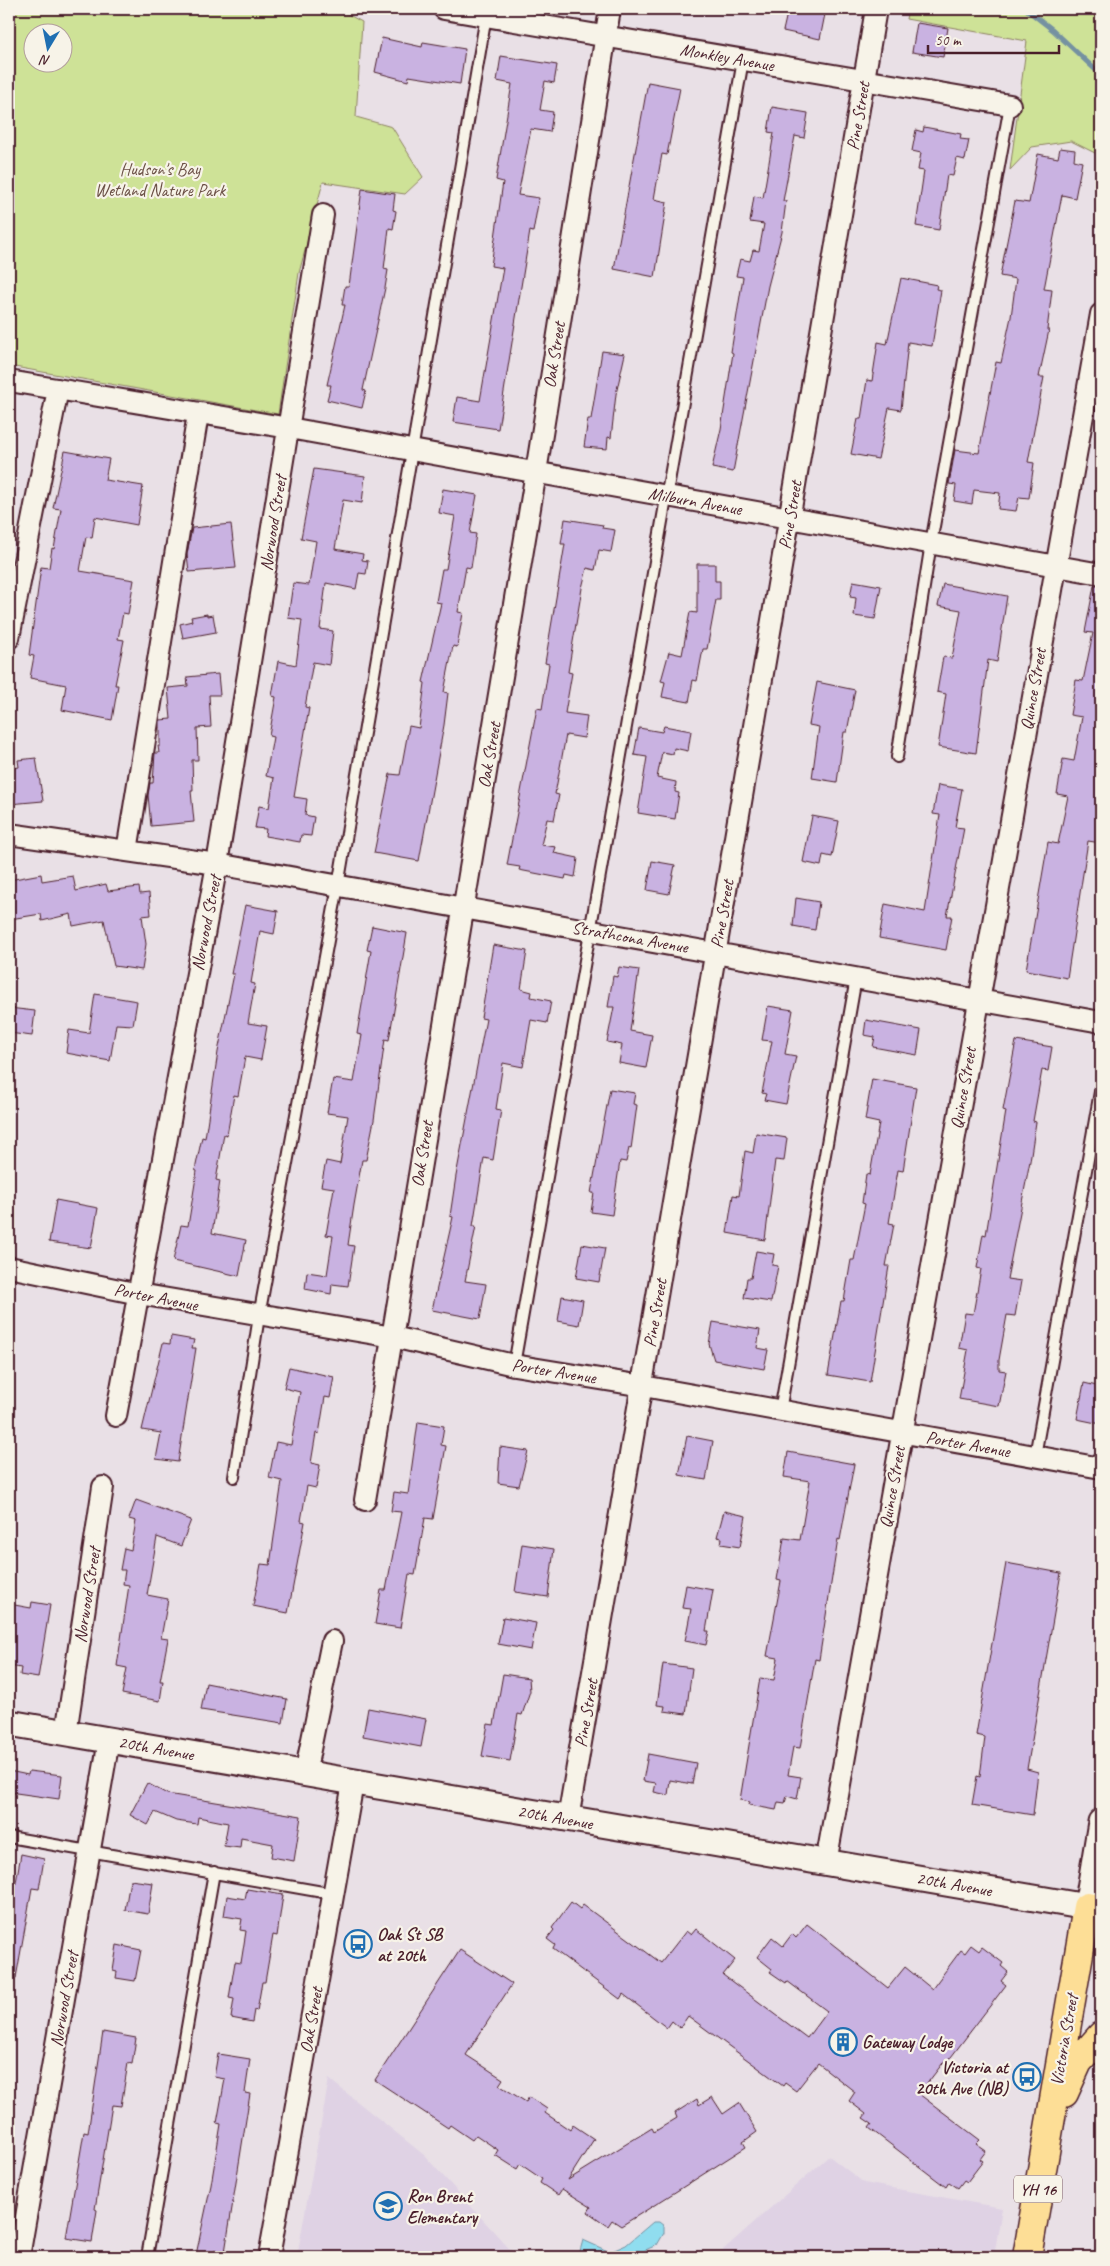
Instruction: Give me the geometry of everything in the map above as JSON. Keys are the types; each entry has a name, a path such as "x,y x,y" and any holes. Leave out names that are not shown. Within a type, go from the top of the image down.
{"highway":[{"name":"Victoria Street","path":"1027,2257 1050,2121 1094,1908"},
{"path":"1050,2121 1078,2062 1101,2036"}],"street":[{"name":"Monkley Avenue","path":"444,9 1010,105"},
{"name":"Oak Street","path":"365,1500 536,472 610,9"},
{"name":"Pine Street","path":"568,1819 876,9"},
{"name":"Norwood Street","path":"116,1416 217,864 323,215"},
{"name":"Quince Street","path":"826,1863 1101,314"},
{"path":"9,381 289,428"},
{"path":"9,638 58,389"},
{"path":"127,851 198,414"},
{"name":"Milburn Avenue","path":"289,428 1101,574"},
{"name":"Strathcona Avenue","path":"9,834 217,864 463,906 1101,1022"},
{"name":"Porter Avenue","path":"9,1267 259,1316 392,1337 514,1365 643,1386 1101,1468"},
{"name":"Norwood Street","path":"66,1732 103,1487"},
{"path":"305,1774 332,1641"},
{"name":"20th Avenue","path":"9,1723 1094,1908"},
{"name":"Norwood Street","path":"19,2257 109,1740"},
{"name":"Oak Street","path":"269,2257 353,1783"},
{"name":"Victoria Street","path":"1094,1908 1101,1822"}],"lane":[{"path":"234,1477 259,1316 338,886 414,450 486,16"},
{"path":"514,1365 743,60"},
{"path":"897,757 931,543 1010,105"},
{"path":"780,1411 856,978"},
{"path":"1035,1456 1101,1086"},
{"path":"9,1837 334,1894"},
{"path":"147,2257 214,1872"}],"shaded area":[{"name":"Ron Brent Elementary","path":"329,2079 424,2155 517,2257 297,2257"},
{"path":"829,2156 864,2183 1002,2208 994,2257 715,2257"}],"green space":[{"name":"Hudson's Bay Wetland Nature Park","path":"9,9 338,9 362,22 356,117 392,127 423,177 405,194 323,182 299,273 278,414 9,366"},
{"path":"908,9 1101,9 1101,156 1071,141 1032,147 1010,170 1027,41 906,19"}],"water":[{"path":"653,2222 659,2222 664,2226 664,2233 657,2245 643,2251 629,2251 614,2257 586,2257 580,2251 583,2240 610,2252 626,2245"}],"building":[{"path":"788,9 826,9 820,39 783,31"},
{"path":"917,23 948,28 943,57 912,52"},
{"path":"382,38 422,47 423,42 465,49 460,84 409,76 408,81 375,72"},
{"path":"501,56 557,65 554,83 545,81 540,110 553,112 550,132 531,129 518,195 539,198 533,232 530,231 498,429 453,422 457,397 480,401 503,268 491,266 503,182 496,180 512,84 497,81"},
{"path":"648,82 680,88 667,155 662,154 654,199 667,202 655,277 614,269"},
{"path":"772,107 808,113 804,138 795,136 783,201 786,201 782,232 768,286 733,472 712,468 721,429 743,277 736,276 740,259 750,261 753,250 759,251 764,224 750,222 754,196 763,198 774,133 768,132"},
{"path":"924,127 961,134 960,139 969,140 965,160 957,158 953,176 947,175 939,230 916,226 924,171 918,170 921,153 912,151 916,130 923,132"},
{"path":"1060,148 1075,150 1074,160 1082,162 1075,198 1062,195 1044,289 1052,290 1047,330 1049,330 1039,377 1044,377 1028,462 1034,463 1029,498 1019,497 1016,511 998,509 1000,493 974,490 972,504 954,501 956,485 949,484 955,450 979,453 996,362 1001,363 1011,317 1016,279 1000,276 1015,201 1029,203 1038,154 1058,158"},
{"path":"362,189 395,194 393,210 396,211 393,229 389,228 384,269 388,270 363,390 366,391 362,408 327,400 331,385 327,385 345,305 342,305 345,286 349,286"},
{"path":"901,278 937,285 936,289 941,290 932,346 908,342 901,410 889,408 878,459 851,454 858,419 861,419 867,380 872,381 878,342 887,344"},
{"path":"602,351 625,354 616,394 611,438 608,437 607,449 584,447 588,419 591,419"},
{"path":"65,451 109,459 105,480 143,486 137,525 95,517 92,538 86,537 80,571 134,580 128,614 123,613 118,639 124,640 115,685 118,685 112,720 62,710 66,685 30,678 34,656 29,655 41,567 49,568 52,548 54,549 61,509 53,508"},
{"path":"314,469 365,476 362,503 343,500 335,549 363,554 362,560 368,561 366,574 359,573 356,589 326,583 320,629 333,631 329,665 313,662 305,707 309,708 294,797 307,799 305,815 314,817 311,836 301,835 300,842 265,836 266,829 255,828 259,806 269,808 274,778 266,776 273,737 269,736 276,697 272,696 278,661 296,665 302,620 288,618 293,583 309,585 316,541 301,538"},
{"path":"443,489 477,495 470,533 476,534 471,568 466,567 458,612 463,613 457,647 453,646 444,692 448,693 444,725 419,861 374,853 390,774 400,775 409,726 419,728 425,683 423,682 441,603 436,602 442,569 446,569 455,516 439,513"},
{"path":"565,519 603,525 602,528 615,530 611,552 599,550 595,570 587,568 582,588 568,672 572,673 565,713 587,716 584,738 566,735 555,794 559,795 554,820 547,819 541,845 556,847 554,853 578,858 575,877 566,875 565,879 519,870 520,867 507,865 537,708 542,709 549,664 545,663 565,544 561,544"},
{"path":"231,524 236,568 189,572 187,554 192,528"},
{"path":"697,564 715,564 715,581 720,581 720,600 716,600 707,649 703,649 697,681 693,680 689,702 662,697 665,682 661,681 669,652 682,655 690,612 697,613"},
{"path":"853,581 881,586 875,619 854,616 856,598 850,597"},
{"path":"943,584 1007,596 997,662 988,660 976,753 938,747 946,694 937,692 943,657 952,658 961,610 938,606"},
{"path":"1094,586 1101,586 1101,843 1088,841 1067,978 1026,970 1048,842 1058,844 1068,796 1057,794 1063,759 1074,761 1082,717 1070,715 1076,680 1083,681 1093,633 1085,632"},
{"path":"207,614 207,616 213,615 216,632 183,638 180,624 192,621 191,617"},
{"path":"218,674 220,695 209,695 211,727 197,728 198,760 192,760 193,791 191,791 194,822 151,826 148,795 150,783 153,783 155,753 159,753 160,720 171,719 168,688 188,686 187,677"},
{"path":"817,682 855,690 847,732 844,732 837,782 812,778 819,727 809,725"},
{"path":"664,726 691,731 688,751 674,748 673,754 662,752 657,778 676,782 675,792 679,793 675,819 638,813 647,757 634,755 639,728 662,732"},
{"path":"36,758 43,801 9,804 9,769 19,767 18,760"},
{"path":"938,785 962,789 955,827 964,828 947,916 952,916 946,950 879,938 885,904 925,912 940,815 933,814"},
{"path":"812,816 839,821 832,857 823,855 821,866 803,862"},
{"path":"652,861 675,865 669,894 647,890"},
{"path":"41,874 42,881 73,876 76,891 106,884 108,891 139,887 140,894 149,893 151,915 142,916 146,944 142,970 114,966 104,920 73,926 71,914 42,921 41,914 10,919 9,880"},
{"path":"796,898 819,902 815,930 793,926"},
{"path":"245,905 278,911 274,934 260,931 251,983 255,984 248,1023 267,1026 261,1060 245,1057 238,1096 234,1095 227,1135 224,1134 216,1180 220,1181 212,1233 246,1240 239,1276 173,1261 181,1225 188,1226 197,1171 195,1170 202,1137 205,1138 218,1052 234,974 231,974"},
{"path":"372,926 407,933 389,1040 385,1039 374,1120 366,1160 362,1160 354,1205 348,1245 354,1246 348,1286 332,1284 331,1294 305,1289 307,1272 327,1275 333,1236 326,1235 334,1188 321,1186 326,1161 340,1164 348,1116 327,1113 333,1079 354,1082 362,1035 357,1034 371,951 367,950"},
{"path":"493,945 527,951 521,989 532,992 531,997 551,1001 547,1023 531,1020 523,1067 503,1063 496,1109 501,1110 493,1160 484,1158 473,1226 476,1226 465,1281 486,1284 480,1319 432,1310 453,1217 450,1216 456,1176 486,1019 481,1018"},
{"path":"619,967 639,970 630,1031 652,1035 646,1068 619,1063 622,1045 607,1042 614,1007 608,1007 613,976 617,977"},
{"path":"95,994 137,1001 133,1025 116,1024 110,1061 66,1053 69,1030 89,1033"},
{"path":"768,1006 793,1010 785,1054 796,1056 786,1104 764,1100 766,1094 762,1093 772,1041 762,1040"},
{"path":"9,1008 35,1011 32,1036 9,1033"},
{"path":"866,1020 921,1030 917,1055 873,1047 875,1037 864,1035"},
{"path":"1016,1041 1052,1047 1048,1071 1042,1070 1033,1121 1036,1122 1030,1161 1007,1279 1021,1281 1015,1316 1007,1315 999,1360 999,1370 1006,1371 999,1406 959,1399 968,1350 959,1348 965,1313 973,1314 981,1269 977,1268 983,1234 986,1235 1006,1111 1003,1110"},
{"path":"872,1079 916,1087 903,1171 898,1170 889,1223 894,1224 886,1266 889,1266 870,1382 828,1375 841,1301 844,1301 851,1260 854,1260 865,1204 862,1203 866,1174 870,1175 879,1123 865,1120"},
{"path":"610,1089 635,1093 633,1104 637,1105 631,1149 629,1148 626,1162 620,1161 612,1215 591,1212 594,1193 591,1193"},
{"path":"756,1133 787,1138 784,1161 775,1160 765,1240 727,1233 733,1195 739,1196 745,1151 753,1153"},
{"path":"56,1200 98,1208 91,1248 49,1242"},
{"path":"582,1244 605,1248 599,1282 576,1278"},
{"path":"756,1251 774,1254 772,1265 778,1266 771,1302 744,1298 747,1278 751,1278"},
{"path":"562,1296 583,1300 579,1325 558,1321"},
{"path":"713,1322 760,1330 757,1348 768,1350 764,1369 714,1360 709,1344"},
{"path":"171,1336 194,1340 192,1348 196,1348 178,1462 156,1459 161,1433 142,1430 163,1343 170,1344"},
{"path":"289,1367 334,1377 330,1398 325,1397 319,1434 316,1433 311,1463 320,1465 316,1488 307,1486 301,1521 305,1522 288,1613 253,1606 261,1564 270,1565 282,1481 269,1478 276,1442 291,1445 300,1392 284,1388"},
{"path":"1084,1383 1101,1387 1101,1424 1077,1419"},
{"path":"418,1422 444,1426 441,1445 446,1446 433,1519 425,1518 415,1575 409,1574 400,1628 375,1624 381,1590 386,1590 401,1512 391,1511 394,1492 408,1494"},
{"path":"687,1436 713,1441 706,1480 679,1475"},
{"path":"500,1447 528,1451 519,1486 498,1483"},
{"path":"788,1452 854,1464 840,1540 838,1539 819,1660 815,1659 800,1748 793,1747 788,1775 801,1777 797,1799 787,1796 785,1803 778,1802 776,1810 749,1805 750,1802 740,1800 760,1678 774,1680 778,1658 767,1656 781,1581 777,1580 784,1538 800,1540 810,1481 784,1477"},
{"path":"136,1500 191,1520 181,1546 157,1537 147,1595 168,1599 161,1638 168,1639 160,1681 163,1681 160,1701 122,1694 127,1668 117,1666 129,1585 123,1584 125,1570 120,1570 124,1548 131,1550 136,1521 129,1519"},
{"path":"724,1511 746,1516 740,1547 721,1544 722,1538 717,1537"},
{"path":"522,1544 554,1549 548,1597 515,1592"},
{"path":"1006,1563 1061,1573 1027,1769 1038,1772 1033,1815 972,1805 977,1776 980,1777 985,1737 976,1735"},
{"path":"686,1585 713,1590 706,1631 709,1631 706,1645 685,1641 691,1609 682,1608"},
{"path":"32,1602 50,1605 38,1678 20,1675 21,1668 9,1666 9,1604 31,1608"},
{"path":"503,1617 536,1623 531,1650 498,1644"},
{"path":"663,1664 692,1668 686,1714 664,1711 665,1706 657,1705"},
{"path":"503,1674 529,1678 530,1691 522,1715 518,1714 510,1761 482,1756 488,1724 494,1725"},
{"path":"206,1683 287,1699 283,1723 201,1710"},
{"path":"368,1708 426,1719 421,1747 363,1736"},
{"path":"648,1754 696,1763 692,1784 670,1780 668,1795 654,1792 656,1783 643,1781"},
{"path":"9,1771 28,1775 29,1771 62,1775 59,1799 9,1792"},
{"path":"147,1783 167,1794 301,1816 294,1861 271,1857 273,1844 241,1838 240,1848 224,1846 228,1823 198,1817 197,1824 176,1821 155,1812 148,1825 130,1815"},
{"path":"21,1854 44,1859 39,1889 32,1888 16,1978 9,1977 9,1904 12,1905"},
{"path":"130,1880 153,1883 148,1914 125,1910"},
{"path":"247,1889 283,1895 277,1936 273,1935 265,1982 262,1982 257,2011 254,2010 252,2022 231,2018 234,1999 229,1998 235,1962 241,1963 246,1931 240,1930 242,1919 224,1916 227,1896 245,1899"},
{"name":"Gateway Lodge","path":"571,1902 580,1909 583,1905 661,1963 686,1931 691,1935 696,1929 735,1960 723,1975 807,2038 827,2011 787,1981 786,1983 770,1972 772,1969 757,1957 772,1937 783,1946 792,1934 796,1938 807,1924 888,1988 905,1967 932,1989 961,1950 965,1953 971,1945 979,1951 982,1947 1003,1963 1001,1966 1008,1972 1001,1981 1006,1985 948,2061 946,2059 919,2094 980,2140 976,2144 986,2151 980,2159 983,2161 967,2182 964,2180 958,2188 949,2182 946,2187 869,2128 872,2124 863,2118 866,2114 849,2101 855,2092 818,2063 796,2091 785,2083 783,2086 688,2016 680,2028 672,2021 667,2028 623,1994 620,1999 553,1949 555,1945 547,1939 554,1930 552,1928"},
{"path":"117,1945 141,1950 135,1981 116,1978 117,1972 113,1971"},
{"path":"460,1950 512,1984 466,2055 503,2079 499,2085 526,2102 529,2097 547,2109 545,2113 570,2130 573,2125 594,2139 568,2180 652,2128 654,2132 677,2118 675,2113 697,2099 699,2105 712,2097 723,2114 739,2103 757,2132 743,2142 746,2147 688,2184 621,2226 612,2220 608,2226 588,2212 591,2207 562,2189 558,2195 540,2183 542,2179 520,2164 517,2169 495,2155 498,2150 476,2135 472,2140 450,2125 448,2128 375,2080"},
{"path":"103,2032 136,2038 132,2064 128,2063 121,2106 112,2105 95,2209 97,2210 92,2242 66,2238 84,2132 88,2133"},
{"path":"218,2054 250,2059 245,2093 250,2094 225,2252 215,2250 213,2257 205,2257 196,2255 211,2185 221,2124 217,2123 225,2079 214,2077"}],"waterway":[{"path":"1026,9 1053,30 1101,75"}],"place":[{"name":"Oak St SB at 20th","path":"358,1944"},
{"name":"Gateway Lodge","path":"843,2042"},
{"name":"Victoria at 20th Ave (NB)","path":"1027,2077"},
{"name":"Ron Brent Elementary","path":"388,2206"}]}
